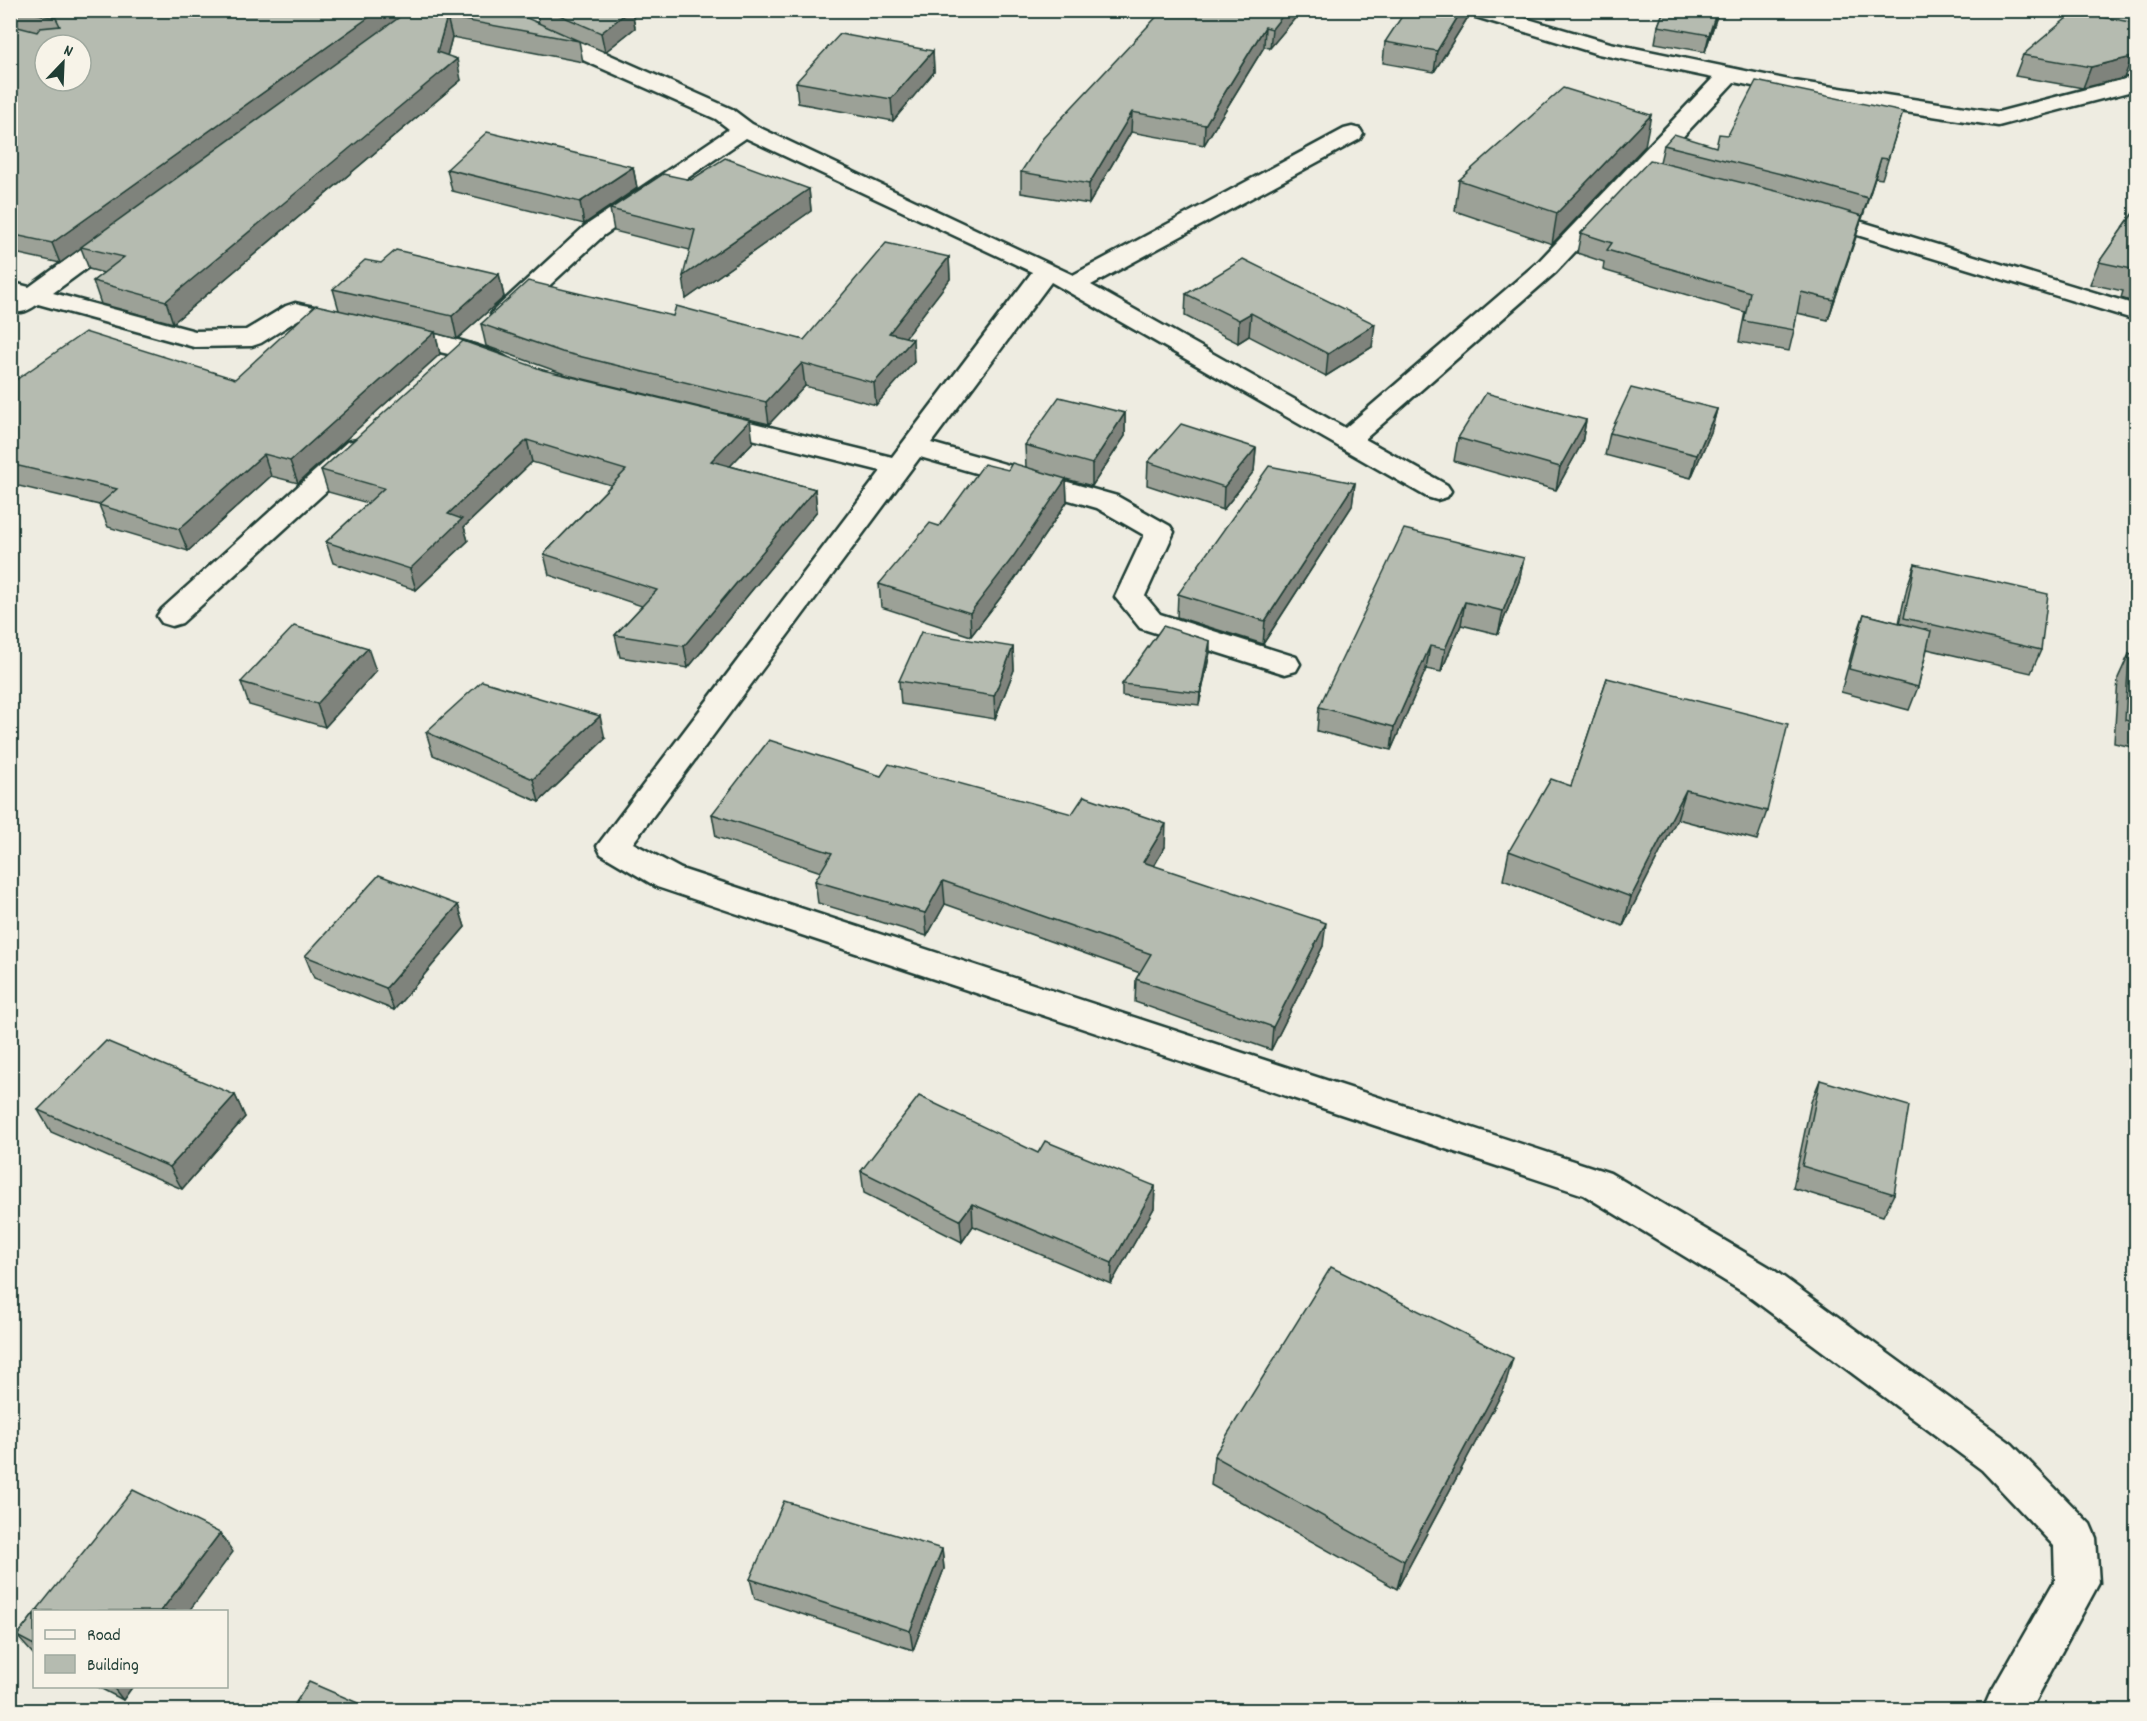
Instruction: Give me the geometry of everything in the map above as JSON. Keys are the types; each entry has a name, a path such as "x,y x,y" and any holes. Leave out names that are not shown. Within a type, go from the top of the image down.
{"street":[{"path":"542,10 518,27 536,30 724,114 744,129 1060,277 1437,491"},
{"path":"1473,10 1606,49 1794,88 1998,119 2136,83"},
{"path":"1347,440 1547,267 1651,172 1729,74"},
{"path":"471,344 594,231 744,129"},
{"path":"1352,135 1060,277 906,457 613,846 669,878 1597,1184 1757,1280 1997,1457 2076,1538 2077,1583 2006,1710"},
{"path":"1791,207 2136,313"},
{"path":"10,313 21,292 138,218"},
{"path":"21,292 194,339 252,338 296,311 471,344 516,368"},
{"path":"682,414 906,457 1107,502 1160,532 1130,597 1150,621 1285,664"},
{"path":"172,616 379,428"}],"building":[{"path":"21,10 379,10 52,243 10,234 10,25 37,32 40,28 60,26 56,18"},
{"path":"416,10 477,10 509,17 527,18 579,41 447,17 437,52 457,59 166,301 93,281 124,257 81,247 404,14"},
{"path":"548,10 630,10 601,33"},
{"path":"1163,10 1287,10 1272,29 1265,27 1205,125 1132,112 1089,184 1021,172 1043,138"},
{"path":"1406,10 1462,10 1437,51 1385,42"},
{"path":"1664,10 1717,10 1709,35 1658,26"},
{"path":"2074,12 2136,23 2132,57 2091,67 2023,55"},
{"path":"840,34 933,51 891,99 796,82"},
{"path":"1756,81 1903,112 1888,159 1881,158 1868,198 1664,145 1674,134 1716,147 1719,134 1728,135"},
{"path":"1563,88 1651,115 1557,213 1459,180"},
{"path":"487,132 633,167 580,202 447,169"},
{"path":"725,158 809,189 683,276 695,230 610,209 663,174 691,180"},
{"path":"1650,160 1788,194 1862,216 1834,300 1801,292 1794,330 1744,321 1750,292 1607,250 1612,243 1581,233"},
{"path":"2136,209 2136,278 2130,276 2132,269 2099,262"},
{"path":"886,243 949,257 889,333 913,339 874,383 802,363 766,402 562,352 481,324 528,281 673,316 676,306 804,340"},
{"path":"396,250 499,274 452,316 333,289 365,260 381,263"},
{"path":"1243,259 1375,324 1328,354 1251,313 1239,320 1186,294"},
{"path":"316,305 435,332 290,461 264,454 179,529 99,505 117,489 10,464 10,381 13,382 85,332 235,379"},
{"path":"463,341 543,370 750,420 711,461 815,489 684,646 615,635 657,590 544,554 626,470 527,440 448,514 462,519 410,569 326,542 384,488 321,470"},
{"path":"1631,388 1717,409 1697,455 1610,433"},
{"path":"1486,393 1586,420 1560,467 1458,438"},
{"path":"1059,397 1125,413 1092,464 1025,445"},
{"path":"1181,424 1256,448 1224,487 1148,462"},
{"path":"1012,463 1066,479 1013,557 970,613 879,584 930,523 939,526 984,464 1008,470"},
{"path":"1269,466 1355,483 1265,621 1178,594"},
{"path":"1404,529 1524,558 1503,611 1465,602 1445,649 1430,646 1394,727 1319,707"},
{"path":"1915,564 2048,594 2041,650 1904,618"},
{"path":"1864,614 1931,631 1918,687 1849,669"},
{"path":"294,626 368,648 317,704 241,682"},
{"path":"1163,626 1210,641 1200,693 1122,684"},
{"path":"921,632 1013,647 994,696 899,681"},
{"path":"2129,654 2136,656 2136,723 2125,720"},
{"path":"1607,678 1788,724 1767,811 1686,790 1631,897 1509,851 1551,779 1571,786"},
{"path":"482,681 600,716 533,779 426,732"},
{"path":"769,740 881,776 889,764 1072,814 1084,796 1166,824 1143,862 1326,923 1273,1027 1136,979 1151,954 943,881 925,913 815,881 832,853 712,814"},
{"path":"379,875 458,905 386,988 305,956"},
{"path":"106,1041 235,1095 170,1167 38,1110"},
{"path":"1820,1080 1909,1106 1894,1194 1802,1166"},
{"path":"919,1096 1038,1153 1045,1141 1155,1186 1112,1263 972,1204 960,1220 861,1171"},
{"path":"1331,1267 1513,1358 1404,1561 1214,1456"},
{"path":"133,1490 220,1533 162,1610 37,1610"},
{"path":"784,1501 942,1549 910,1631 750,1579"},
{"path":"33,1615 33,1644 17,1636"},
{"path":"309,1682 374,1710 291,1710"}]}
